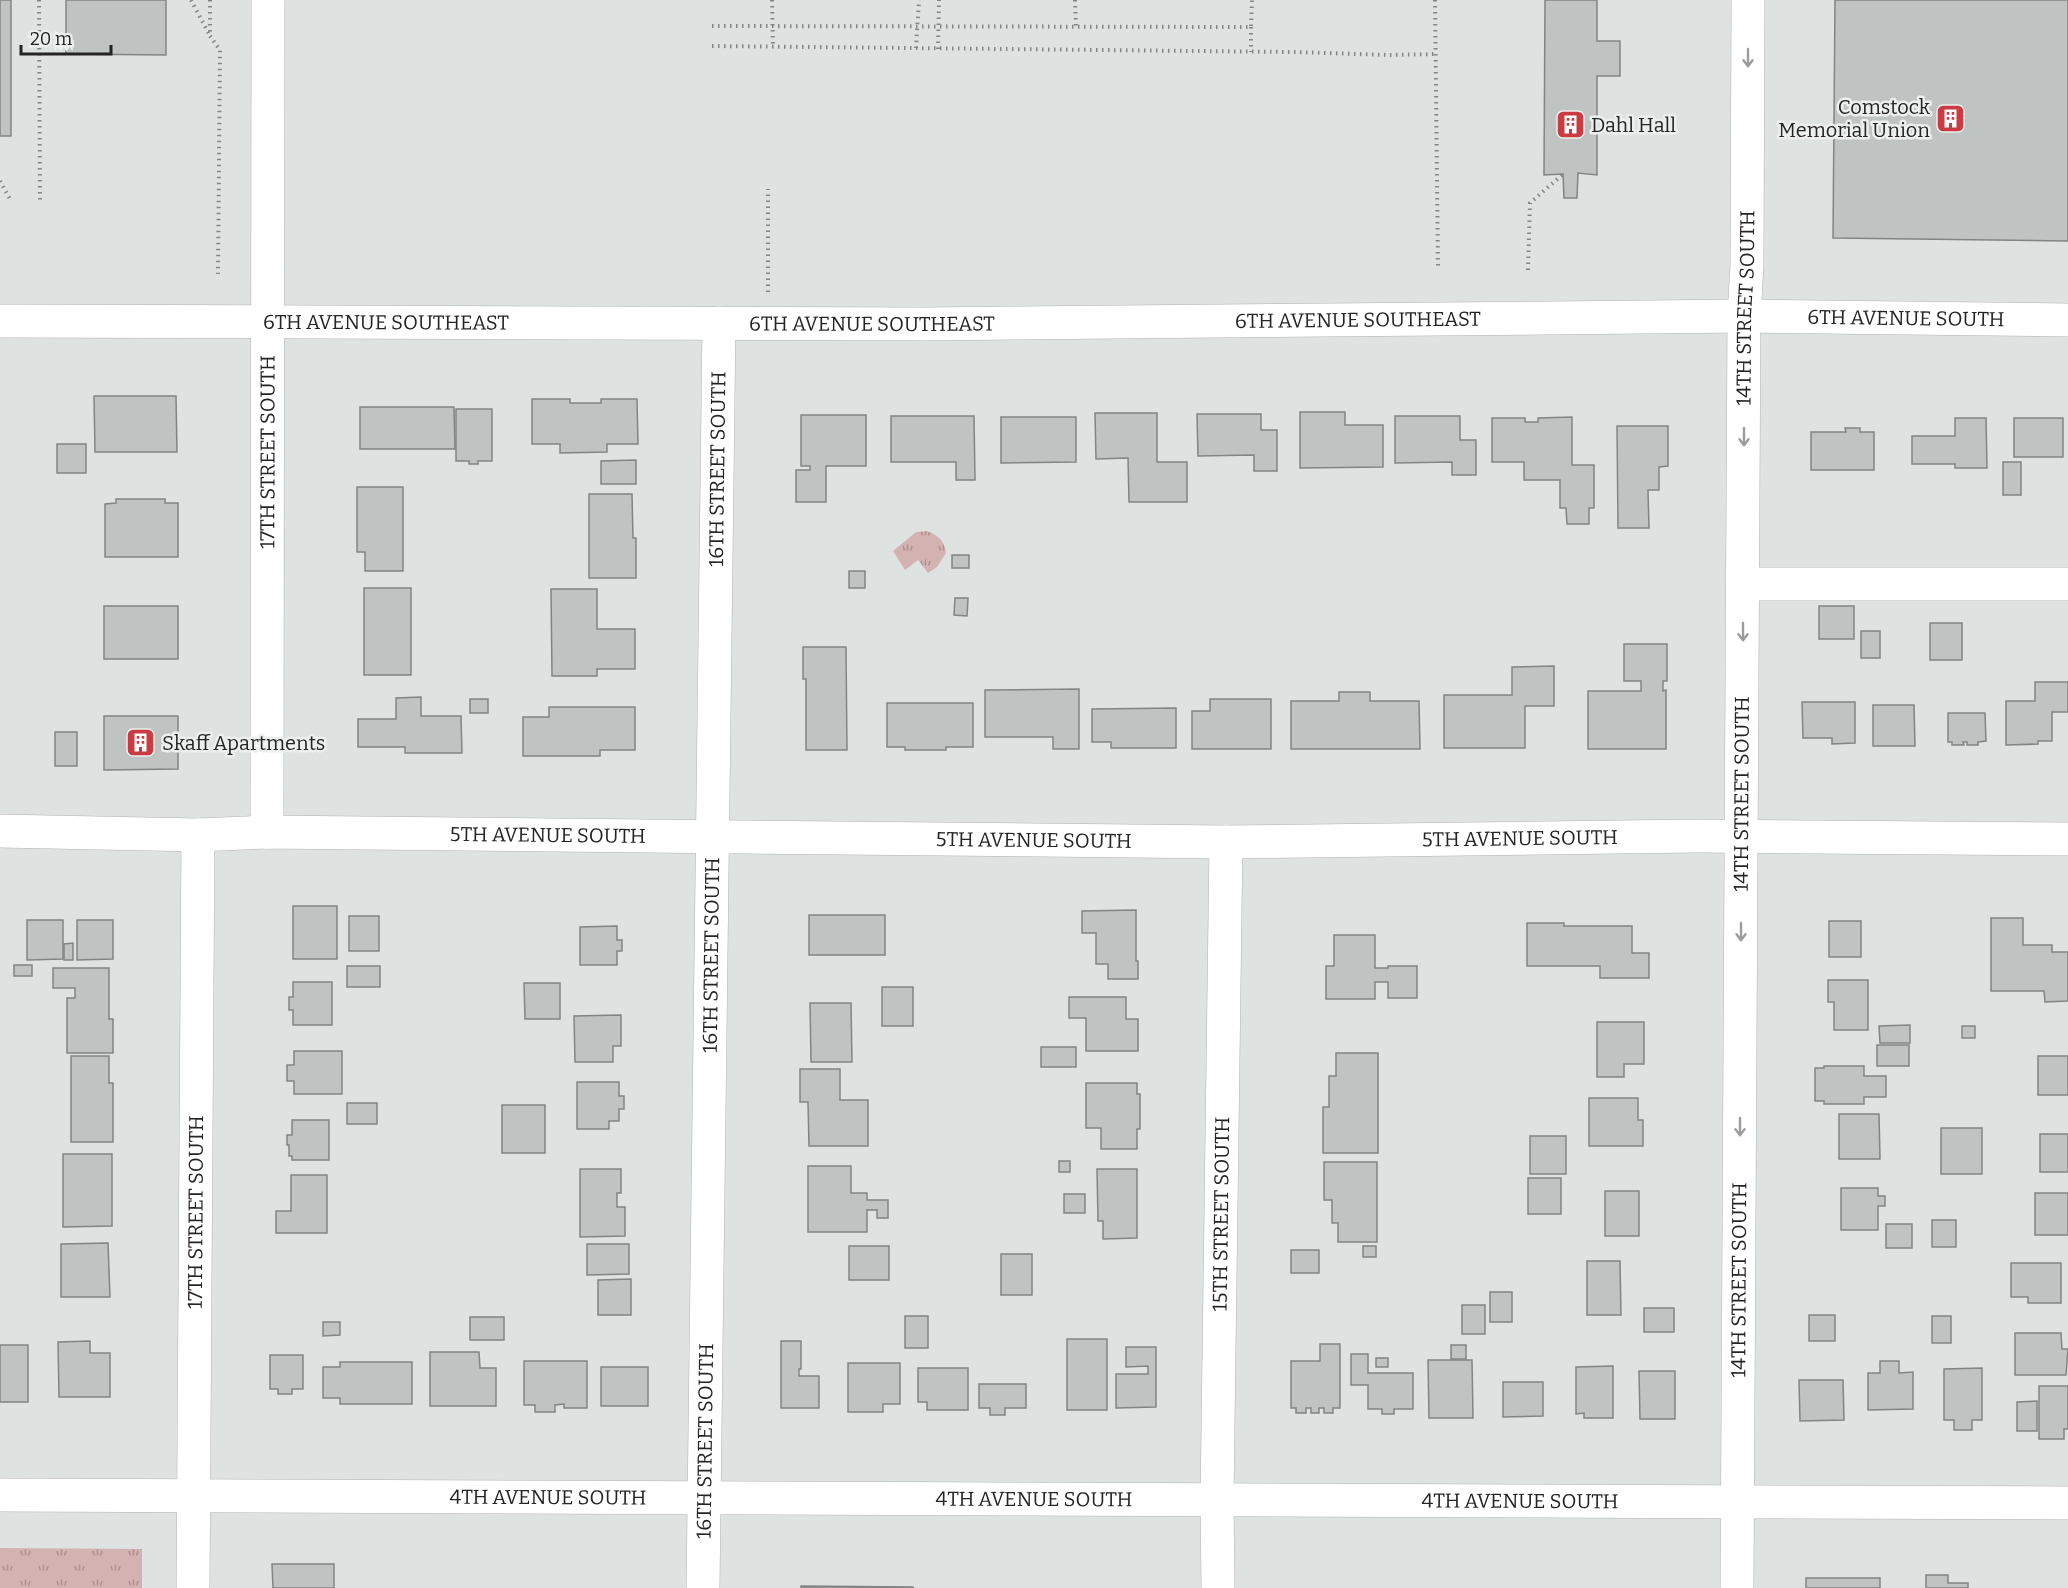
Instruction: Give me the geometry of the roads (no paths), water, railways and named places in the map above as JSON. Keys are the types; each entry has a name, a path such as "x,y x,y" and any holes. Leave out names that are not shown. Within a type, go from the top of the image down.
{"street":[{"name":"17TH STREET SOUTH","path":"267,832 268,0"},
{"name":"14TH STREET SOUTH","path":"1737,1588 1744,316 1747,253 1748,0"},
{"name":"6TH AVENUE SOUTHEAST","path":"0,321 924,324 1744,316"},
{"name":"6TH AVENUE SOUTH","path":"1744,316 2068,320"},
{"name":"16TH STREET SOUTH","path":"703,1588 719,323"},
{"path":"1743,585 2068,584"},
{"name":"5TH AVENUE SOUTH","path":"0,831 198,835 267,832 1226,842 1742,837 2068,839"},
{"name":"17TH STREET SOUTH","path":"193,1588 198,835"},
{"name":"15TH STREET SOUTH","path":"1218,1588 1217,1500 1226,842"},
{"name":"4TH AVENUE SOUTH","path":"0,1495 2068,1503"}],"place":[{"name":"Comstock Memorial Union","path":"1951,119"},
{"name":"Dahl Hall","path":"1570,125"},
{"name":"Skaff Apartments","path":"141,743"}]}
